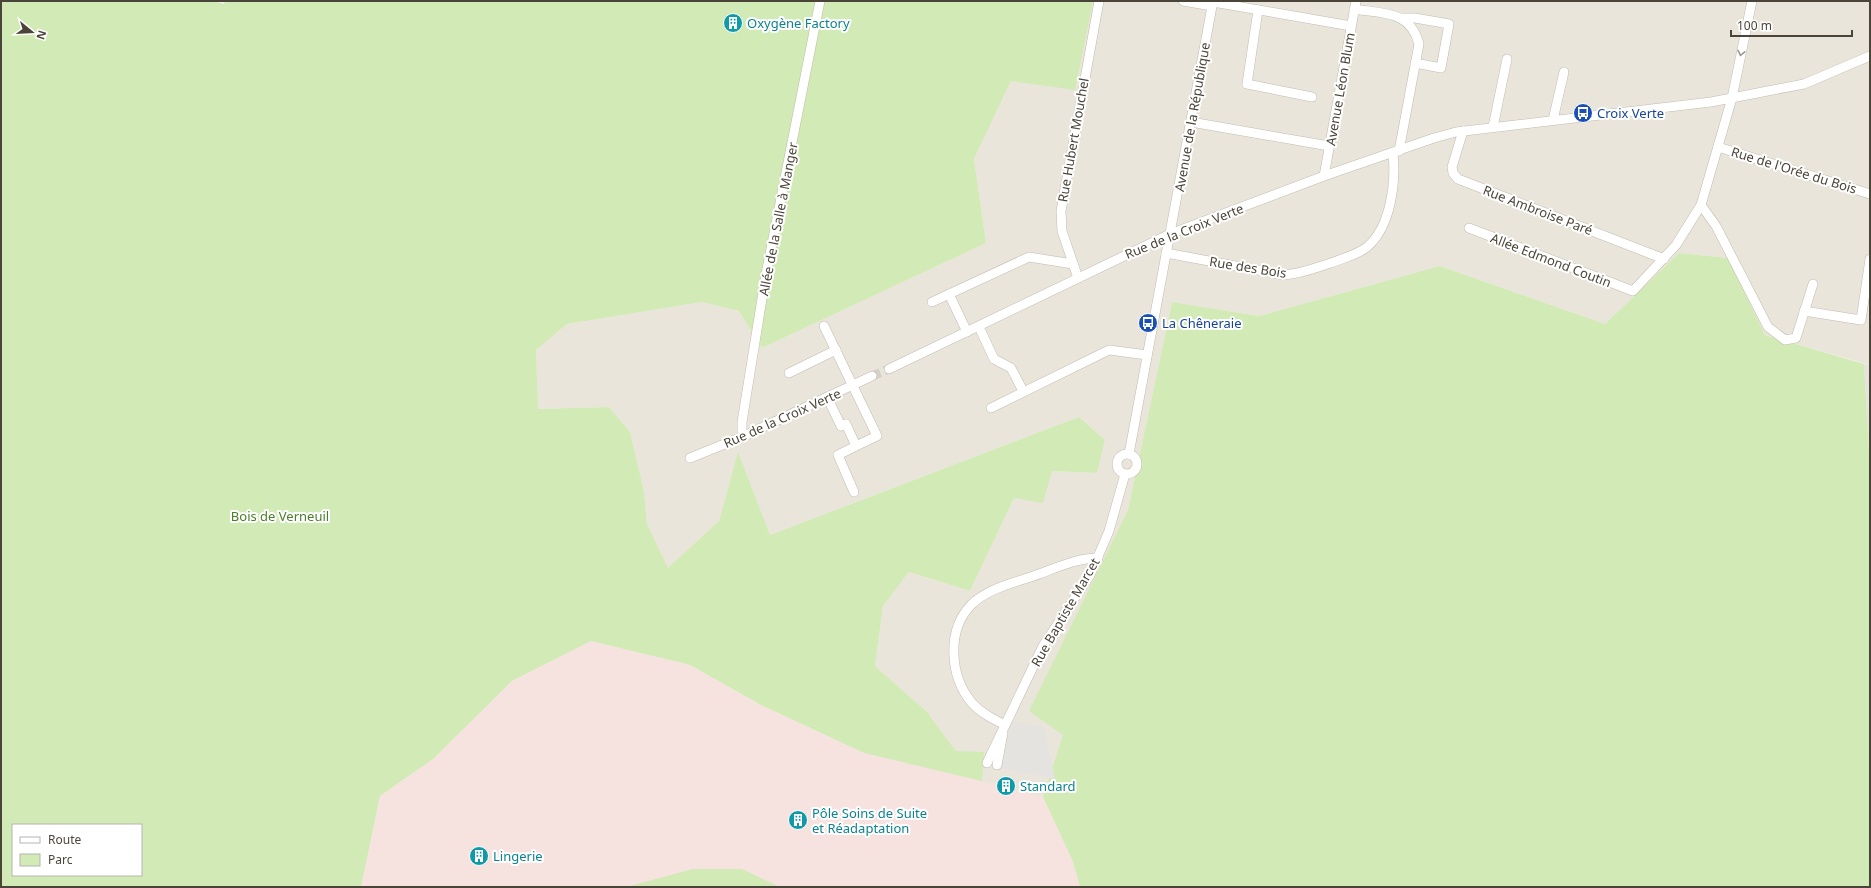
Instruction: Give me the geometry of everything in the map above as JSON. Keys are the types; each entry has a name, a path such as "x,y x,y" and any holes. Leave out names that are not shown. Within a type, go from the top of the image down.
{"street":[{"name":"Allée de la Salle à Manger","path":"742,437 742,422 766,274 820,1"},
{"name":"Rue Hubert Mouchel","path":"1078,278 1062,231 1061,210 1099,1"},
{"path":"1184,1 1212,3 1351,26"},
{"path":"1664,260 1676,245 1701,205 1732,98 1752,1"},
{"name":"Avenue de la République","path":"1170,234 1212,3"},
{"path":"1355,5 1402,18 1415,18 1449,24 1441,68 1415,64"},
{"name":"Avenue Léon Blum","path":"1324,176 1355,5"},
{"path":"1258,10 1247,84 1312,97"},
{"name":"Rue des Bois","path":"1166,253 1284,275 1302,273 1357,253 1367,247 1378,236 1386,222 1395,175 1396,152 1415,64 1418,44 1416,33 1402,18"},
{"name":"Rue de la Croix Verte","path":"889,368 979,327 1170,234 1324,176 1434,138 1463,131 1732,98 1804,84 1870,56"},
{"path":"1493,127 1507,59"},
{"path":"1553,120 1564,72"},
{"path":"1191,122 1329,146"},
{"name":"Rue Ambroise Paré","path":"1463,131 1452,167 1458,179 1664,260"},
{"name":"Rue de l'Orée du Bois","path":"1718,147 1870,194"},
{"path":"1701,205 1716,226 1768,327 1785,340 1796,338 1813,284"},
{"name":"Allée Edmond Coutin","path":"1469,228 1633,291 1664,260"},
{"path":"1125,474 1119,469 1117,462 1122,455 1129,454 1170,234"},
{"path":"932,302 1029,257 1074,264"},
{"path":"1804,311 1861,320 1870,258"},
{"path":"949,294 967,332"},
{"path":"824,326 877,436 838,455 854,492"},
{"path":"979,327 994,359 1011,368 1023,391"},
{"path":"789,373 836,350"},
{"path":"991,408 1109,350 1147,355"},
{"name":"Rue de la Croix Verte","path":"690,458 742,437 872,376"},
{"path":"827,397 841,426 846,424 856,446"},
{"name":"Rue Baptiste Marcet","path":"987,763 1043,646 1090,575 1098,558 1110,527 1125,474 1133,472 1137,466 1136,458 1129,454"},
{"path":"1005,725 980,711 965,693 959,682 954,657 954,644 961,618 971,604 986,594 1056,568 1088,558 1098,558"},
{"name":"Rue Baptiste Marcet","path":"997,765 1005,725"}],"shaded area":[{"path":"1093,1 1870,1 1870,365 1765,335 1728,258 1679,253 1605,324 1440,266 1259,316 1172,302 1128,510 1088,593 1064,735 1043,797 1080,887 361,887 956,751 927,712 875,666 883,606 909,572 970,591 1014,498 1052,471 1097,473 1105,440 1079,417 770,535 738,453 719,521 668,569 647,524 644,491 630,432 609,407 537,409 536,350 567,324 702,302 739,311 762,348 986,243 974,159 1011,81"},
{"path":"1864,364 1870,365 1870,471"},
{"path":"591,641 690,665 761,705 864,753 1043,797 1073,862 1080,887 361,887 380,796 433,759 512,681"},
{"path":"1011,721 1044,727 1055,779 1000,768"}],"green space":[{"name":"Bois de Verneuil","path":"1,1 214,1 224,4 225,1 1093,1 1075,90 1011,81 974,159 986,243 762,348 739,311 702,302 567,324 536,350 538,409 609,407 630,432 644,491 647,524 668,568 719,521 738,452 770,535 1079,417 1105,440 1097,473 1052,471 1043,503 1014,498 970,591 909,572 883,606 875,666 927,712 956,751 984,752 982,781 864,753 761,705 690,665 591,641 512,681 433,759 380,796 361,887 1,887"},
{"path":"1679,253 1728,258 1765,335 1864,364 1870,471 1870,887 1080,887 1073,862 1043,797 1063,735 1029,711 1128,510 1172,302 1259,316 1440,266 1605,324"},
{"path":"693,869 742,869 780,887 626,887"}],"tunnel":[{"path":"872,376 889,369"}],"place":[{"name":"Oxygène Factory","path":"733,23"},
{"name":"Croix Verte","path":"1583,113"},
{"name":"La Chêneraie","path":"1148,323"},
{"name":"Standard","path":"1006,786"},
{"name":"Pôle Soins de Suite et Réadaptation","path":"798,820"},
{"name":"Lingerie","path":"479,856"}]}
